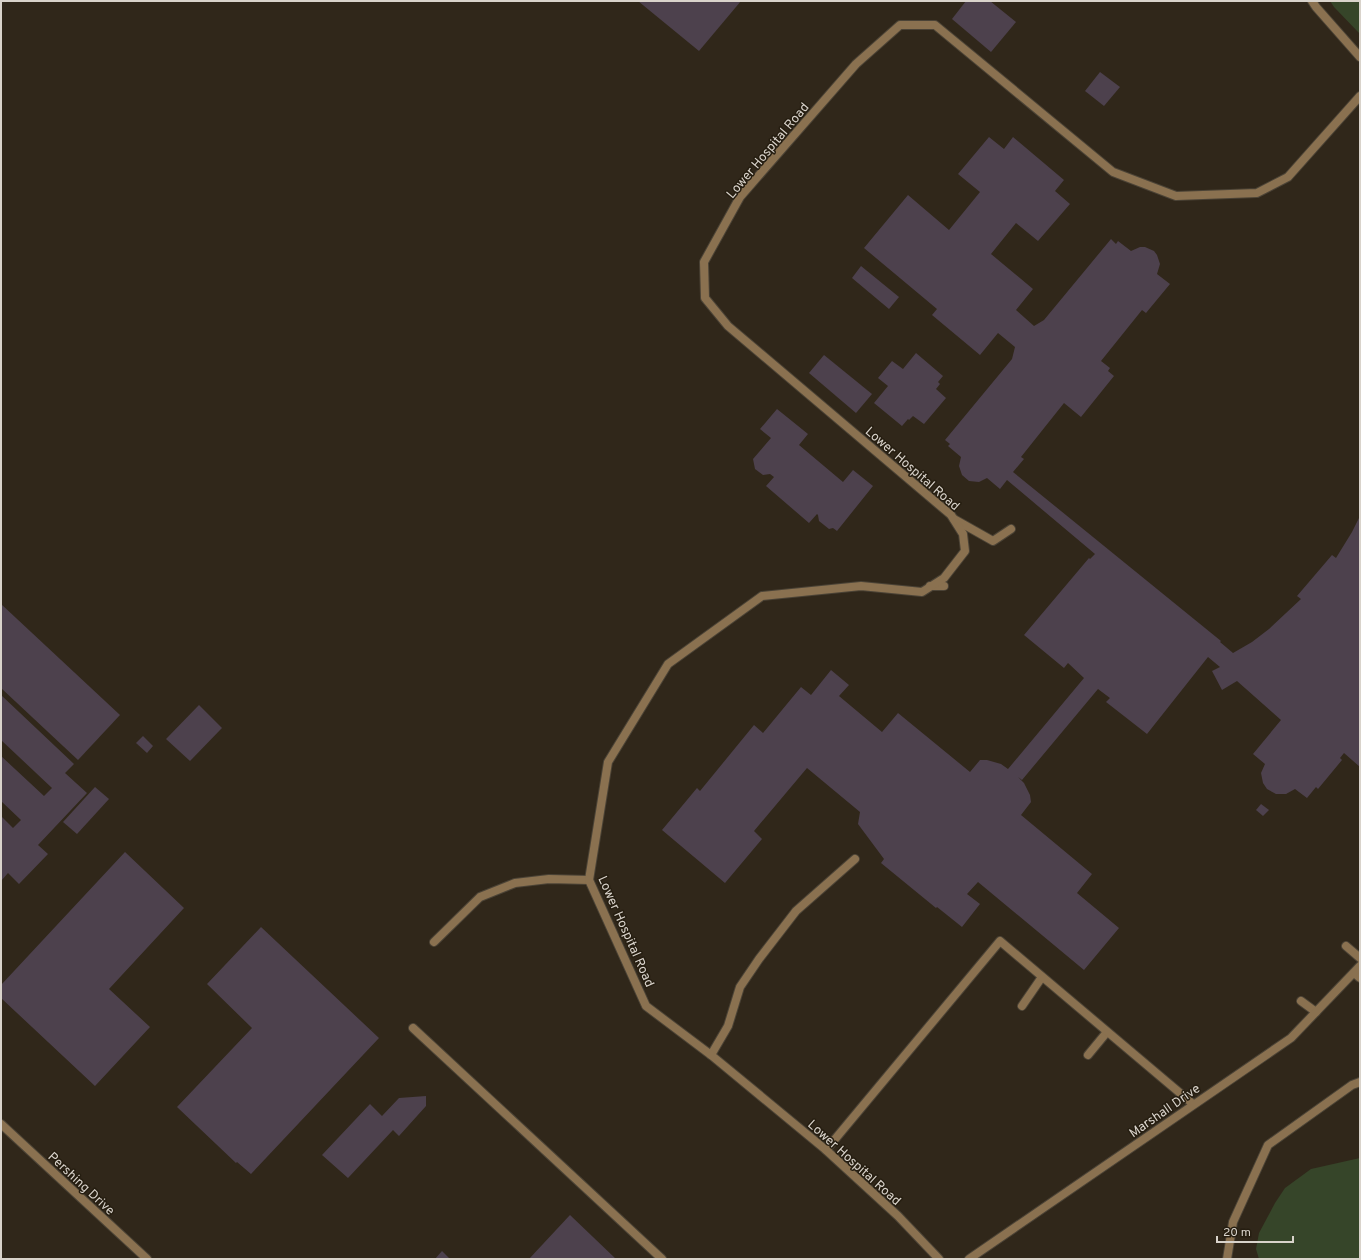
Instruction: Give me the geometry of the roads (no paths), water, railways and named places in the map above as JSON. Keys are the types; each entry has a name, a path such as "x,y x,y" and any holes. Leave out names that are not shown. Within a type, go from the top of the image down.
{"street":[{"path":"1312,1 1360,57"},
{"name":"Lower Hospital Road","path":"940,1259 898,1216 826,1150 711,1055 646,1006 589,880 608,762 668,664 762,596 861,586 922,592 944,578 965,551 963,534 951,515 728,326 705,298 704,262 740,197 856,64 900,24 935,25 1114,172 1176,196 1257,193 1288,177 1360,96"},
{"path":"954,519 993,541 1011,529"},
{"path":"930,586 944,586"},
{"path":"711,1055 728,1026 740,987 759,959 796,911 855,859"},
{"path":"434,942 480,897 515,883 549,879 589,880"},
{"path":"826,1150 1000,941 1193,1104"},
{"path":"1346,946 1360,958"},
{"name":"Marshall Drive","path":"970,1259 1290,1038 1357,975 1360,966"},
{"path":"1022,1006 1042,977"},
{"path":"1301,1000 1316,1012"},
{"path":"413,1028 662,1259"},
{"path":"1088,1055 1107,1032"},
{"path":"1227,1259 1233,1222 1268,1145 1352,1085 1360,1082"},
{"name":"Pershing Drive","path":"1,1124 147,1259"}]}
